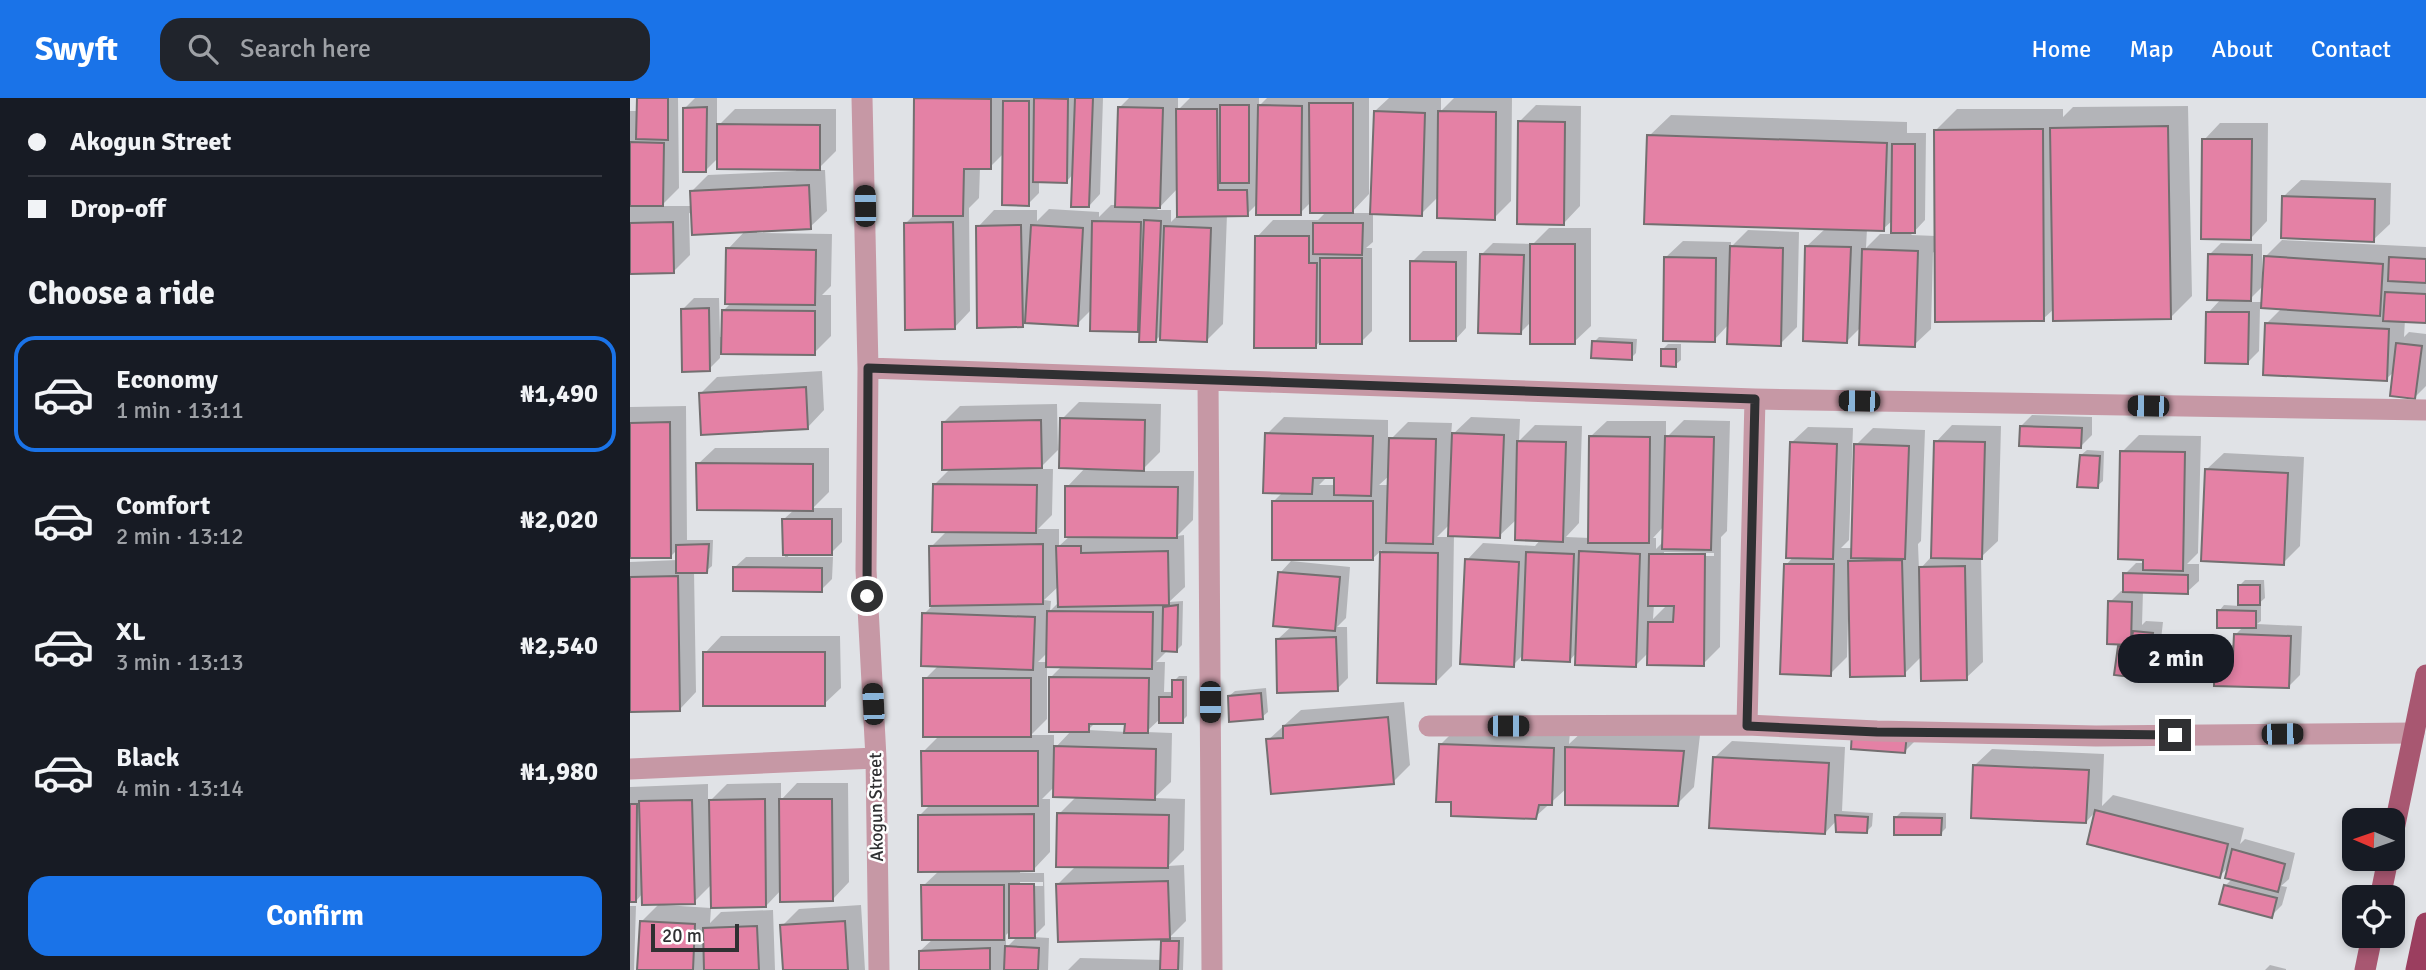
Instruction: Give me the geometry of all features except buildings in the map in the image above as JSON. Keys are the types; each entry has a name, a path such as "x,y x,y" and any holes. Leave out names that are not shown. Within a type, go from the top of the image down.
{"highway":[{"path":"2416,970 2426,923"}],"main road":[{"path":"2398,808 2426,675"},
{"path":"2365,970 2370,948"}],"street":[{"name":"Akogun Street","path":"862,98 868,368 866,570 876,758 879,970"},
{"path":"868,368 1755,399 2426,410"},
{"path":"1208,380 1212,970"},
{"path":"1747,726 1755,399"},
{"path":"1429,726 1747,726 1877,732 2096,736 2414,733"},
{"path":"630,769 876,758"}],"route":[{"path":"867,596 868,368 1755,399 1747,726 1877,732 2175,735"}]}
